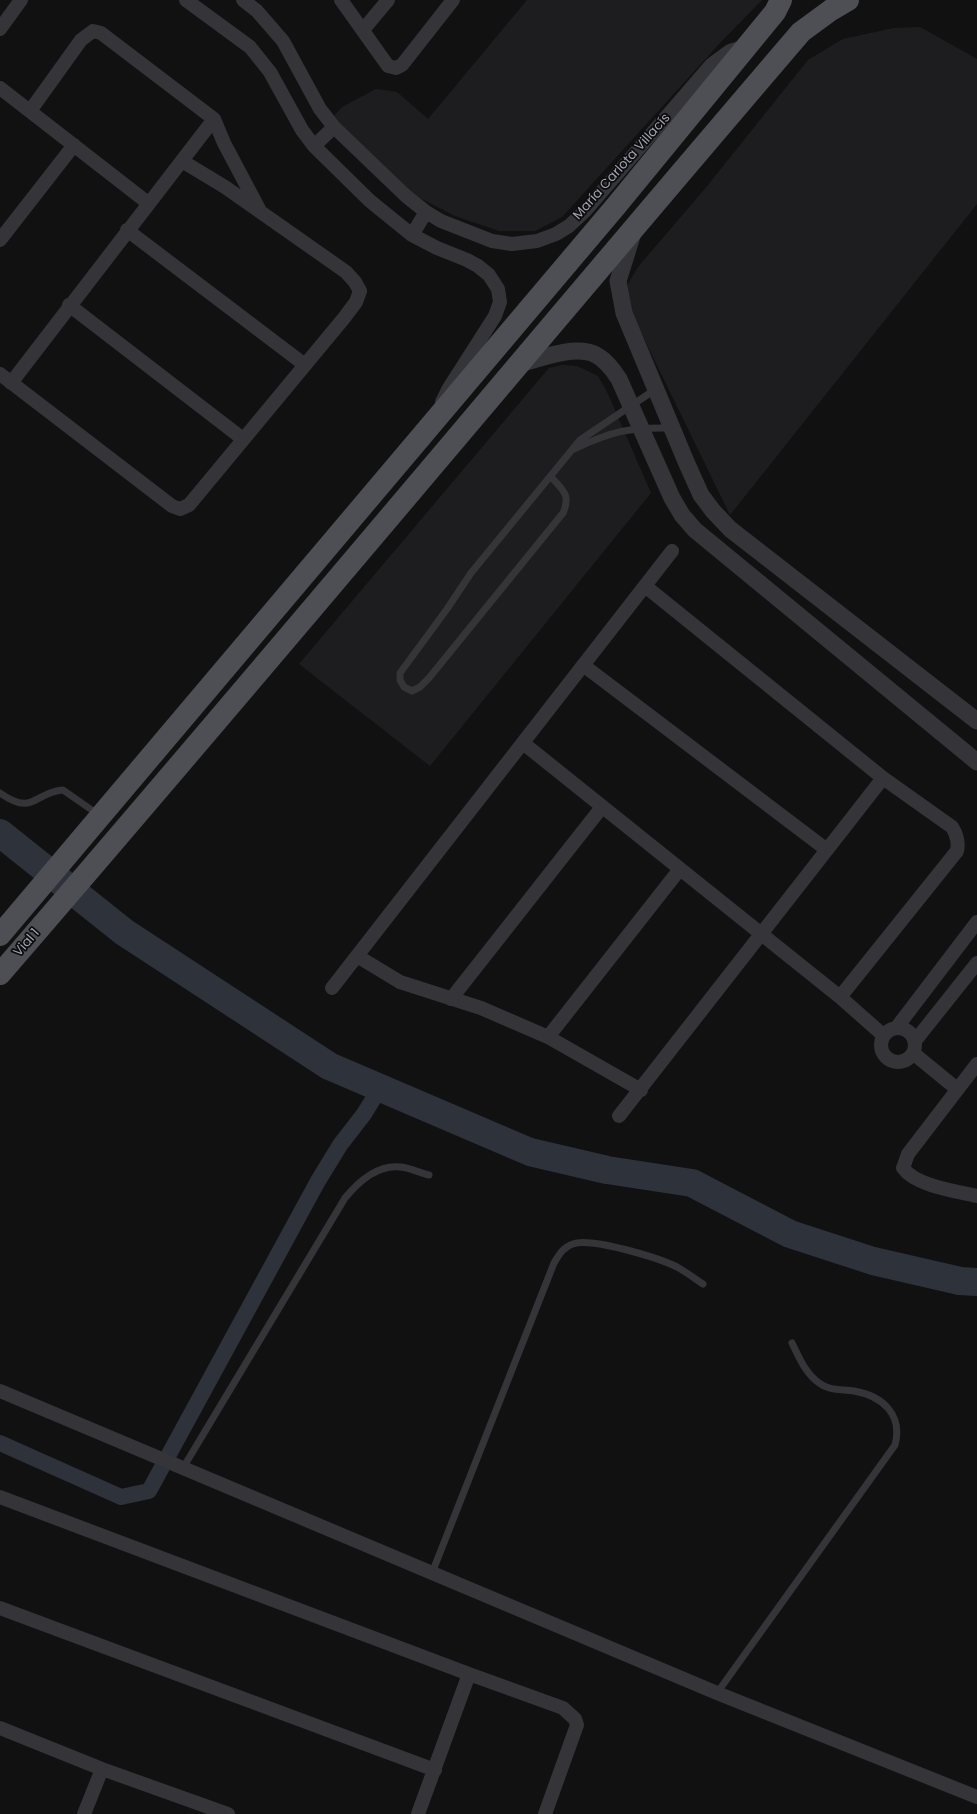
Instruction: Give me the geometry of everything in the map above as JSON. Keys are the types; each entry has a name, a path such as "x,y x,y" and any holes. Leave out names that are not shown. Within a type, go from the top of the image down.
{"main road":[{"name":"Vial 1","path":"0,935 436,419 749,45 776,12 781,0"},
{"name":"Vial 1","path":"0,974 90,871 637,223 801,32 831,10 848,0"}],"street":[{"path":"186,0 250,48 270,72 296,120 314,146 370,201 412,235 478,266 489,275 498,289 500,302 495,316 449,388 436,419"},
{"name":"María Carlota Villacís","path":"243,0 256,11 283,41 320,109 334,128 406,196 426,212 441,221 492,241 512,244 537,241 556,234 569,226 585,211 711,65 730,51 749,45"},
{"path":"341,0 388,66 396,68 402,65 453,0"},
{"path":"363,30 388,0"},
{"path":"0,29 13,2"},
{"path":"30,111 80,40 93,31 101,33 214,119 224,143 260,213"},
{"path":"0,88 148,203"},
{"path":"182,161 346,272 355,282 360,291 356,302 344,318 189,505 180,509 172,506 5,379 69,305 214,119"},
{"path":"314,146 334,128"},
{"path":"0,240 74,145"},
{"path":"412,235 426,212"},
{"path":"637,223 618,281 624,313 701,494 713,511 730,528 977,721"},
{"path":"127,230 305,365"},
{"path":"69,305 243,439"},
{"path":"517,365 569,352 585,351 596,355 608,364 619,379 672,498 682,515 695,530 977,762"},
{"path":"332,988 672,551"},
{"path":"645,586 883,778 952,827 956,833 958,845 957,851 840,997"},
{"path":"583,665 827,850"},
{"path":"523,743 840,997 883,1035"},
{"path":"619,1116 641,1090 883,778"},
{"path":"451,999 602,807"},
{"path":"548,1037 680,869"},
{"path":"977,922 897,1027 887,1031 883,1035 881,1041 882,1053 891,1061 904,1061 977,962"},
{"path":"357,956 400,982 509,1019 548,1037 641,1090"},
{"path":"937,975 955,990"},
{"path":"897,1027 909,1031 914,1047 957,1089"},
{"path":"977,1064 908,1154 903,1168 908,1175 917,1180 977,1196"},
{"path":"0,1391 717,1693 977,1797"},
{"path":"0,1497 563,1708 575,1719 577,1725 576,1732 545,1814"},
{"path":"0,1608 435,1770"},
{"path":"418,1814 469,1674"},
{"path":"0,1728 214,1812 228,1814"},
{"path":"84,1814 102,1769"}],"lane":[{"path":"551,477 563,490 566,497 567,504 562,513 429,678 420,687 412,691 404,687 400,680 400,673 406,663 447,609 471,573 580,440 589,432 656,389"},
{"path":"572,450 603,436 640,428 672,428"},
{"path":"0,793 8,799 24,804 33,803 57,791 63,790 100,816"},
{"path":"183,1468 345,1198 353,1188 377,1171 388,1167 402,1167 429,1175"},
{"path":"432,1573 554,1263 563,1250 575,1243 587,1243 624,1250 676,1267 703,1284"},
{"path":"717,1693 895,1446 898,1433 897,1423 891,1412 870,1395 827,1388 819,1384 809,1375 792,1343"}],"shaded area":[{"path":"527,0 762,0 719,44 562,217 535,231 499,231 455,216 414,195 333,117 342,107 376,89 397,92 428,119"},
{"path":"920,27 977,59 977,204 730,515 629,308 628,284 638,267 708,185 808,60 843,39 894,28"},
{"path":"562,365 577,366 598,376 608,394 651,493 430,766 299,664 549,368"}],"waterway":[{"path":"0,833 124,932 329,1066 530,1152 607,1170 692,1183 790,1234 873,1261 960,1281 977,1282"},
{"path":"0,1443 121,1497 149,1491 318,1181 340,1145 364,1114 380,1088"}]}
